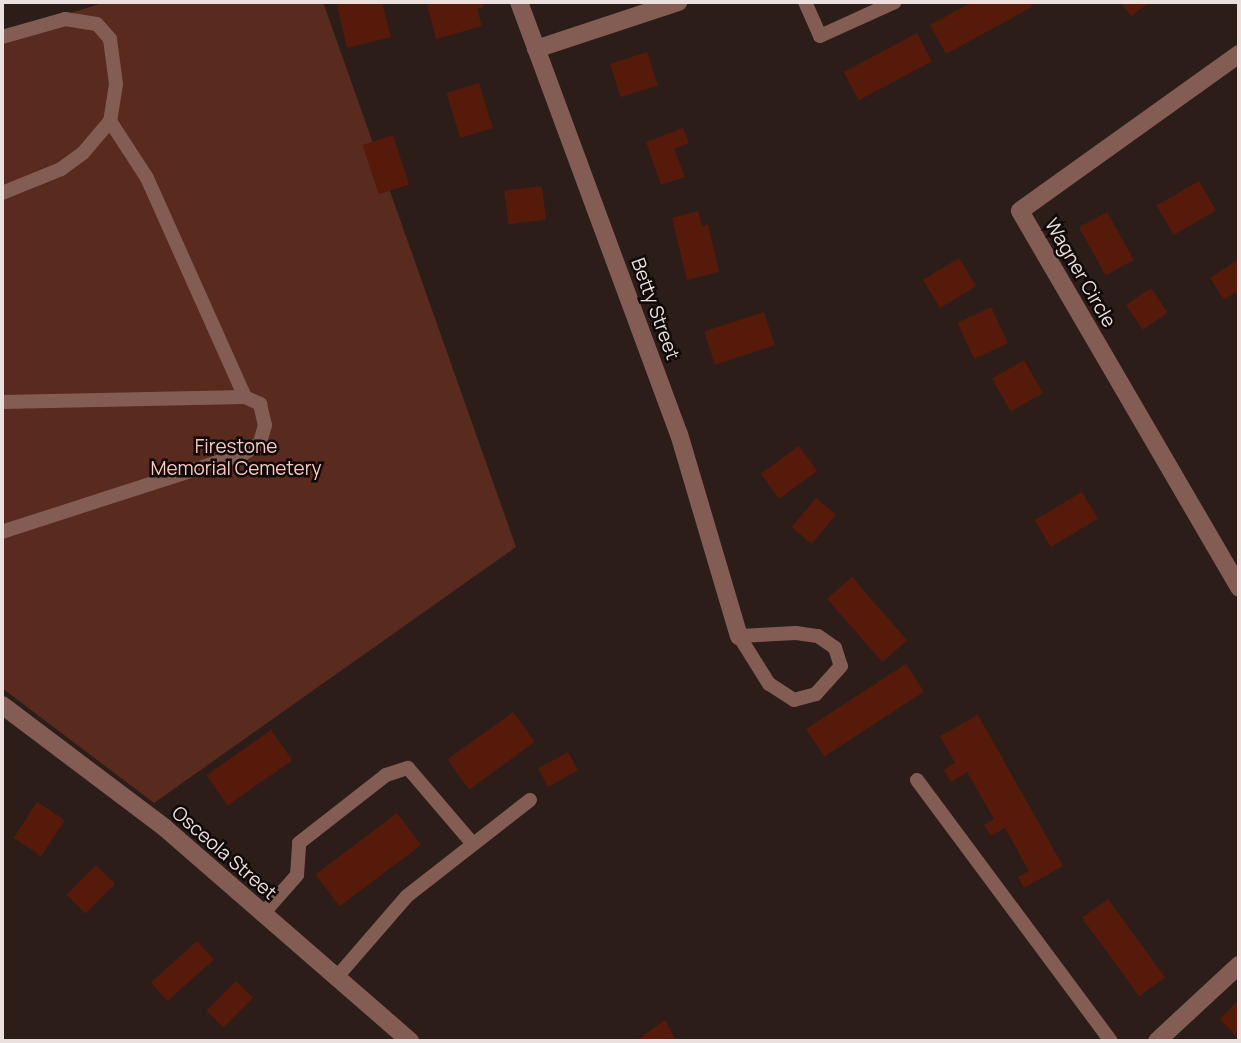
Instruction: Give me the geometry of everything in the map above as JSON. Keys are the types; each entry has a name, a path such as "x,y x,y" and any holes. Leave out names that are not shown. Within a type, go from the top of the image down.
{"street":[{"name":"Betty Street","path":"519,2 679,434 739,636"},
{"path":"536,49 678,2"},
{"name":"Wagner Circle","path":"1239,54 1020,211 1239,588"},
{"name":"Osceola Street","path":"2,705 165,828 410,1041"},
{"path":"1157,1041 1239,965"}],"lane":[{"path":"805,2 820,36 895,2"},
{"path":"2,37 65,19 97,24 114,47 116,84 110,121 83,153 61,169 2,193"},
{"path":"2,532 254,448 264,436 265,414 245,397 147,178 110,121"},
{"path":"2,402 245,397"},
{"path":"739,636 818,636 835,649 841,666 816,694 794,700 769,684 739,636"},
{"path":"262,915 297,875 299,844 386,775 408,768 473,844"},
{"path":"917,780 1111,1041"},
{"path":"336,978 407,896 530,800"}],"green space":[{"name":"Firestone Memorial Cemetery","path":"106,2 323,2 516,547 154,803 2,688 2,34"}],"building":[{"path":"349,2 382,2 391,37 347,48 337,5"},
{"path":"437,2 482,2 484,7 477,9 482,26 436,39 427,5"},
{"path":"972,2 1029,2 1032,7 946,54 930,25"},
{"path":"1120,2 1150,2 1131,16"},
{"path":"917,33 932,61 859,100 844,72"},
{"path":"647,52 658,85 621,97 610,64"},
{"path":"479,83 493,128 460,138 446,93"},
{"path":"683,128 689,143 674,149 685,177 661,185 646,142"},
{"path":"393,135 409,184 379,194 363,145"},
{"path":"1199,181 1216,210 1174,235 1157,206"},
{"path":"542,186 546,220 508,224 504,191"},
{"path":"698,211 702,226 708,224 719,272 687,280 672,218"},
{"path":"1107,212 1134,260 1106,276 1079,228"},
{"path":"959,258 976,286 940,308 923,280"},
{"path":"1239,259 1239,290 1224,300 1210,278"},
{"path":"1151,288 1168,313 1143,330 1126,305"},
{"path":"991,307 1008,343 974,359 957,323"},
{"path":"764,312 775,345 715,365 704,331"},
{"path":"1024,360 1043,393 1011,411 992,378"},
{"path":"799,446 817,471 779,499 761,474"},
{"path":"1082,492 1098,519 1051,547 1035,520"},
{"path":"816,498 836,515 811,544 792,527"},
{"path":"852,577 907,640 882,662 827,599"},
{"path":"906,664 924,692 824,756 806,729"},
{"path":"513,712 535,742 469,790 447,760"},
{"path":"978,715 1063,866 1024,888 1018,877 1029,871 1005,828 991,836 984,825 994,819 967,772 951,782 944,770 955,763 940,736"},
{"path":"271,730 292,760 228,806 206,775"},
{"path":"568,752 578,770 548,787 538,768"},
{"path":"37,802 65,820 41,856 14,838"},
{"path":"397,813 421,845 340,906 316,874"},
{"path":"96,865 115,884 85,914 66,895"},
{"path":"1108,899 1165,977 1139,996 1082,918"},
{"path":"197,941 214,960 168,1001 151,982"},
{"path":"236,981 253,998 223,1028 206,1011"},
{"path":"1239,1000 1239,1039 1220,1019"},
{"path":"665,1020 676,1041 636,1041"}]}
